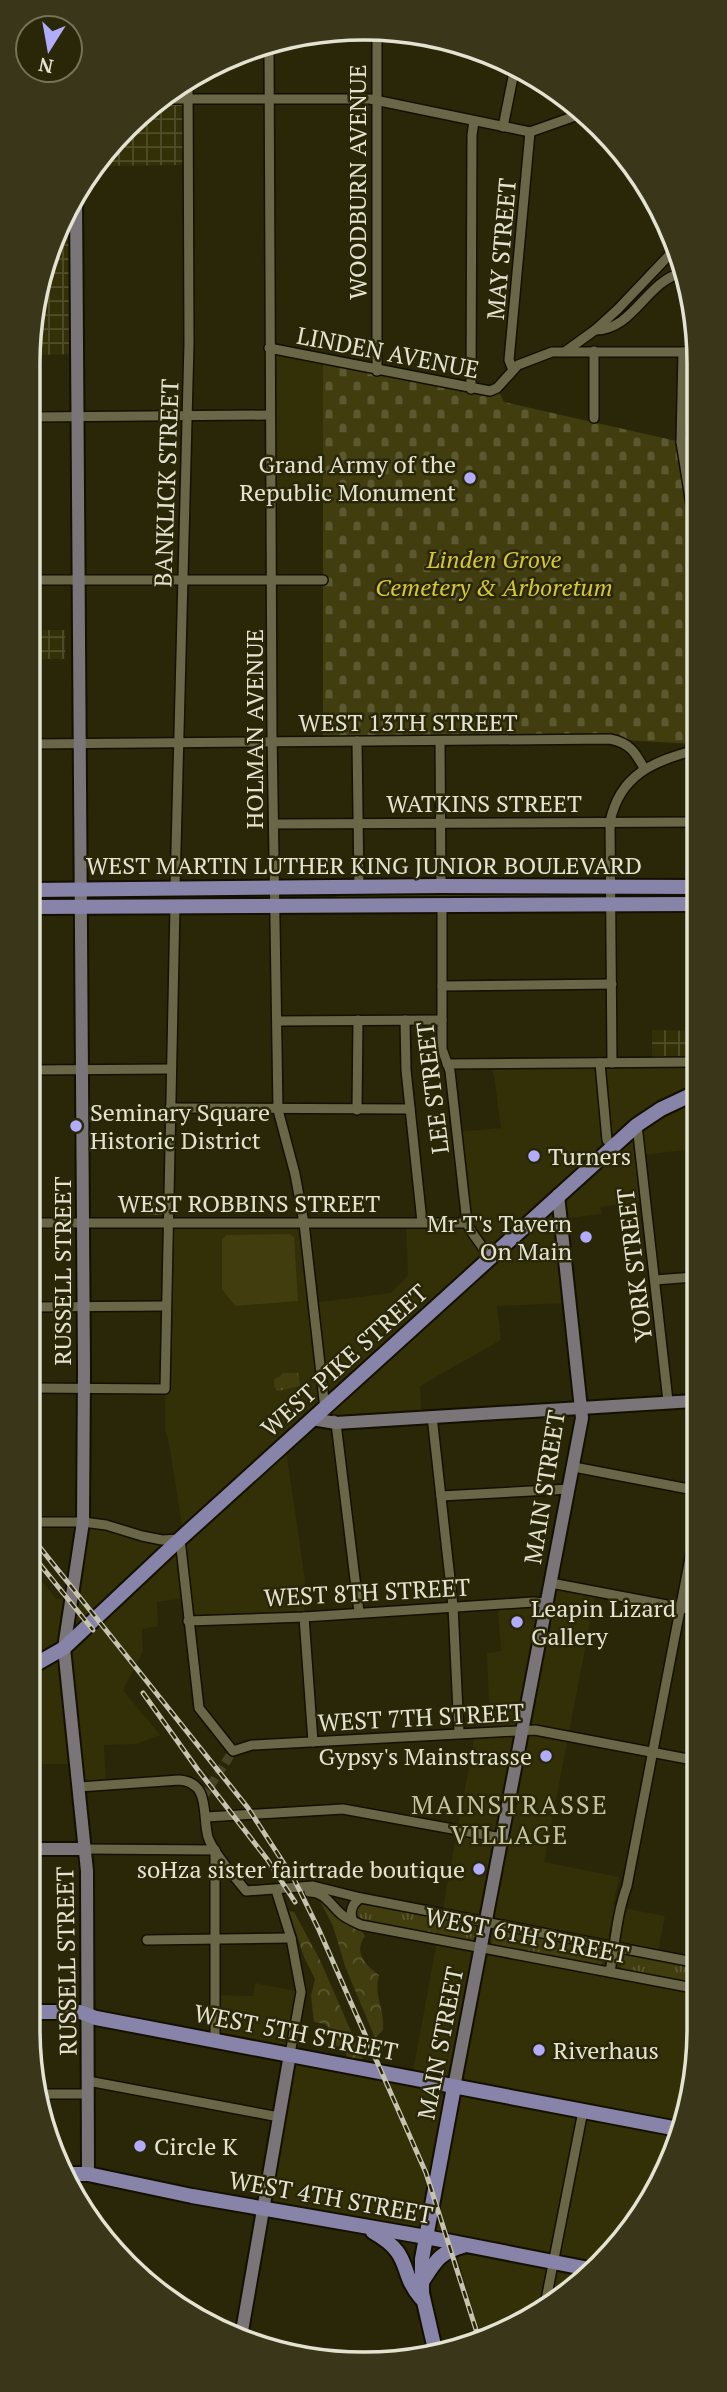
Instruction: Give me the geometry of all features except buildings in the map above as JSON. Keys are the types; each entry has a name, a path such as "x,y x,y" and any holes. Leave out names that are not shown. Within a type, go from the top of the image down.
{"main road":[{"name":"WEST MARTIN LUTHER KING JUNIOR BOULEVARD","path":"40,890 359,886 687,887"},
{"name":"WEST MARTIN LUTHER KING JUNIOR BOULEVARD","path":"40,907 687,904"},
{"name":"WEST PIKE STREET","path":"40,1662 64,1648 323,1408 637,1125 661,1109 687,1097"},
{"name":"WEST 5TH STREET","path":"40,2012 88,2014 96,2018 671,2128"},
{"name":"MAIN STREET","path":"424,2301 422,2259 454,2087"},
{"name":"WEST 4TH STREET","path":"76,2174 88,2174 582,2268"},
{"path":"363,2227 393,2245 405,2264 414,2290 424,2301 434,2344"},
{"path":"422,2283 443,2253 467,2245"}],"street":[{"name":"WOODBURN AVENUE","path":"377,41 377,371"},
{"name":"HOLMAN AVENUE","path":"269,54 272,741 278,1110 295,1174 304,1223 323,1408"},
{"path":"503,127 513,78"},
{"name":"BANKLICK STREET","path":"175,888 190,247 188,93"},
{"path":"178,99 377,100 530,132 573,117"},
{"path":"471,389 474,121"},
{"name":"MAY STREET","path":"513,370 509,360 530,132"},
{"name":"RUSSELL STREET","path":"76,217 84,1223 83,1521 64,1648 87,1871 88,2174"},
{"path":"564,352 595,330 668,256"},
{"path":"595,330 615,326 634,312 667,279 675,276"},
{"name":"LINDEN AVENUE","path":"269,348 490,391 497,388 518,365 552,352 686,352"},
{"path":"594,351 594,418"},
{"path":"683,352 681,442 687,480"},
{"path":"40,417 270,415"},
{"path":"681,442 687,442"},
{"path":"40,580 323,579"},
{"name":"WEST 13TH STREET","path":"40,744 610,740 621,741 634,750 644,768"},
{"path":"357,741 359,886"},
{"path":"440,741 441,886"},
{"path":"612,1063 610,822 617,800 633,777 644,768 687,752"},
{"name":"WATKINS STREET","path":"274,824 687,822"},
{"name":"LEE STREET","path":"442,904 442,1049 447,1064 467,1223 486,1250 488,1260"},
{"path":"40,1388 165,1389 175,906"},
{"path":"442,986 612,984"},
{"path":"357,1110 358,1020"},
{"path":"405,1020 410,1109 422,1222"},
{"path":"277,1021 442,1020"},
{"path":"447,1064 687,1062"},
{"path":"600,1063 607,1140 613,1146"},
{"path":"40,1070 171,1069"},
{"path":"170,1108 410,1109"},
{"name":"YORK STREET","path":"637,1125 668,1402"},
{"name":"MAIN STREET","path":"454,2087 582,1418 558,1195"},
{"name":"WEST ROBBINS STREET","path":"40,1223 467,1223"},
{"path":"655,1280 687,1278"},
{"path":"40,1307 166,1306"},
{"path":"312,1419 336,1423 687,1401"},
{"path":"323,1408 336,1423 359,1612"},
{"path":"432,1416 453,1606 459,1733"},
{"path":"574,1467 687,1489"},
{"path":"441,1496 569,1489"},
{"path":"40,1522 83,1521 162,1540 180,1539 188,1622"},
{"path":"610,1972 620,1919 618,1913 627,1886 687,1570"},
{"path":"551,1583 687,1609"},
{"name":"WEST 8TH STREET","path":"188,1622 547,1603"},
{"path":"304,1617 313,1742"},
{"name":"WEST 7TH STREET","path":"188,1622 199,1708 233,1751 252,1745 534,1730 687,1759"},
{"path":"79,1787 185,1780 193,1783 202,1797 207,1836 215,1850 215,2040"},
{"path":"206,1816 343,1809 502,1838"},
{"path":"40,1849 215,1850"},
{"name":"WEST 6TH STREET","path":"215,1850 246,1891 313,1886 361,1898 687,1961"},
{"path":"243,2328 301,1992 291,1938 276,1890"},
{"name":"WEST 6TH STREET","path":"276,1890 283,1893 318,1893 341,1914 362,1925 687,1987"},
{"path":"353,1921 352,1908 361,1898"},
{"path":"147,1940 291,1938"},
{"path":"46,2093 88,2087 279,2117"},
{"path":"547,2294 583,2111"}],"shaded area":[{"path":"178,99 188,99 189,165 108,166 150,120"},
{"path":"76,217 77,354 40,355 43,321 51,280"},
{"path":"269,348 323,359 323,499 271,498"},
{"path":"40,630 65,630 65,659 40,659"},
{"path":"652,1030 687,1031 687,1062 652,1063"},
{"path":"687,1062 687,1150 641,1155 645,1201 600,1207 602,1214 561,1219 570,1303 497,1306 501,1340 420,1386 422,1417 312,1419 281,1447 287,1457 305,1580 304,1617 188,1621 186,1598 157,1602 158,1626 142,1629 143,1651 123,1690 160,1735 136,1744 104,1745 106,1785 79,1787 77,1764 40,1764 40,1579 56,1599 73,1597 83,1522 142,1536 180,1539 182,1526 165,1429 168,1222 304,1223 312,1303 391,1293 408,1275 406,1222 467,1222 457,1132 501,1128 490,1063"},
{"path":"551,1583 596,1592 544,1862 619,1877 613,1906 665,1916 657,1955 687,1961 686,2050 681,2092 670,2132 643,2190 607,2242 577,2272 525,2308 479,2330 455,2248 263,2209 290,2054 412,2077 475,1734 485,1733 483,1711 489,1704 487,1653 501,1651 498,1612 501,1603 547,1603"},
{"path":"255,1983 301,1992 290,2054 215,2040 216,1995 253,1996"}],"green space":[{"name":"Linden Grove Cemetery & Arboretum","path":"323,359 497,388 504,402 681,442 687,480 687,744 605,739 323,741"},
{"path":"355,893 564,893 530,899 322,899"},
{"path":"164,895 226,895 197,899 132,899"},
{"path":"144,1201 162,1201 162,1215 145,1215"},
{"path":"290,1234 294,1237 298,1301 235,1306 222,1289 222,1240 226,1235"},
{"path":"283,1373 298,1373 300,1386 278,1391 274,1387 274,1379"},
{"path":"319,1899 326,1899 359,1927 365,1936 360,1953 369,1967 379,1975 377,1989 383,2030 375,2038 345,1966 333,1926"},
{"path":"364,1903 476,1924 478,1926 475,1941 363,1921 355,1914 357,1906"},
{"path":"289,1911 294,1912 320,1960 363,2059 348,2058 342,2047 331,2045 333,2033 325,2024 314,2022 311,1996 315,1979 304,1957"},
{"path":"495,1928 603,1949 602,1965 600,1967 492,1946"},
{"path":"622,1953 687,1964 687,1983 621,1970"}],"tunnel":[{"path":"203,1797 233,1751"}],"railway":[{"path":"40,1548 248,1808 294,1879 426,2173 477,2331"},
{"path":"40,1564 93,1630"},
{"path":"143,1693 267,1859 295,1902"}],"place":[{"name":"Grand Army of the Republic Monument","path":"470,478"},
{"name":"Seminary Square Historic District","path":"76,1126"},
{"name":"Turners","path":"534,1156"},
{"name":"Mr T's Tavern On Main","path":"586,1237"},
{"name":"Leapin Lizard Gallery","path":"517,1622"},
{"name":"Gypsy's Mainstrasse","path":"546,1756"},
{"name":"soHza sister fairtrade boutique","path":"479,1869"},
{"name":"Riverhaus","path":"539,2050"},
{"name":"Circle K","path":"140,2146"}],"district":[{"name":"MAINSTRASSE VILLAGE","path":"510,1819"}]}
